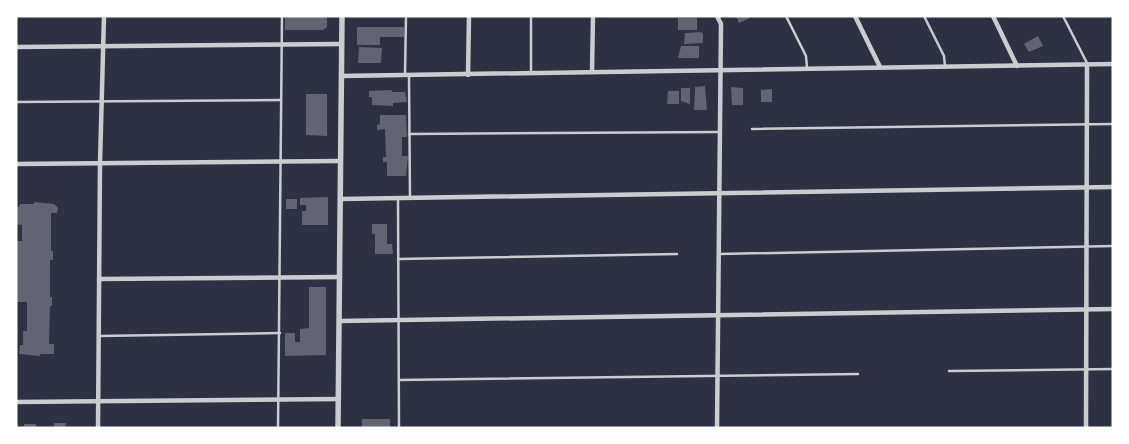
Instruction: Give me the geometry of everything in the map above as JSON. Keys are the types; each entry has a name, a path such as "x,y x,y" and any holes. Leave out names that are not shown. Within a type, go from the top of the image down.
{"street":[{"path":"98,428 100,163 104,16"},
{"path":"338,428 342,16"},
{"path":"468,75 469,16"},
{"path":"592,72 593,16"},
{"path":"716,16 721,24 717,428"},
{"path":"855,16 880,68"},
{"path":"993,16 1018,66"},
{"path":"16,47 341,44"},
{"path":"341,76 1113,64"},
{"path":"1086,428 1087,65"},
{"path":"16,164 340,160"},
{"path":"340,199 1113,187"},
{"path":"99,279 340,277"},
{"path":"339,321 1113,309"},
{"path":"16,402 339,399"}],"lane":[{"path":"278,428 281,278 282,16"},
{"path":"406,16 410,198"},
{"path":"531,16 531,74"},
{"path":"786,16 806,56 807,69"},
{"path":"924,16 944,56 945,67"},
{"path":"1063,16 1087,65"},
{"path":"16,102 281,100"},
{"path":"752,129 1113,124"},
{"path":"409,134 720,132"},
{"path":"398,198 399,428"},
{"path":"718,254 1113,246"},
{"path":"398,259 677,254"},
{"path":"99,336 280,333"},
{"path":"949,372 1113,369"},
{"path":"399,380 858,374"}],"building":[{"path":"285,16 327,16 327,27 323,30 285,30"},
{"path":"736,16 754,16 739,23"},
{"path":"678,18 697,18 697,30 678,30"},
{"path":"357,27 404,27 404,37 380,37 380,45 357,45"},
{"path":"685,33 703,33 703,43 684,44"},
{"path":"1038,36 1043,46 1029,52 1024,44"},
{"path":"681,46 699,46 699,58 678,58"},
{"path":"359,47 382,48 381,63 358,63"},
{"path":"705,86 707,110 694,110 695,87"},
{"path":"731,87 743,88 743,105 732,105"},
{"path":"681,88 690,88 690,104 681,101"},
{"path":"772,89 772,102 761,102 761,90"},
{"path":"392,90 392,92 405,92 407,102 393,103 393,106 372,105 372,97 369,97 369,91"},
{"path":"668,91 679,91 679,104 667,104"},
{"path":"306,94 327,94 327,136 306,135"},
{"path":"380,115 406,115 407,137 402,137 402,156 408,156 406,176 387,176 387,162 383,162 383,157 386,157 385,129 377,130 377,125 380,124"},
{"path":"328,197 328,225 302,225 302,211 306,211 306,205 300,205 300,198"},
{"path":"286,199 297,199 297,209 286,209"},
{"path":"34,202 54,204 58,208 57,213 51,213 51,251 53,251 53,260 50,260 50,297 52,297 52,306 50,306 49,344 54,344 54,354 40,354 40,356 19,354 20,345 23,345 23,331 27,331 27,302 16,302 16,241 22,241 22,225 16,224 16,207 19,207 20,204 34,204"},
{"path":"372,224 387,224 387,244 392,244 393,254 375,254 375,234 372,234"},
{"path":"309,287 326,287 326,355 285,356 285,333 295,333 295,342 300,342 300,329 309,328"},
{"path":"362,419 390,419 390,428 362,428"},
{"path":"54,423 66,423 65,428 54,428"},
{"path":"24,424 36,424 36,428 24,428"}]}
